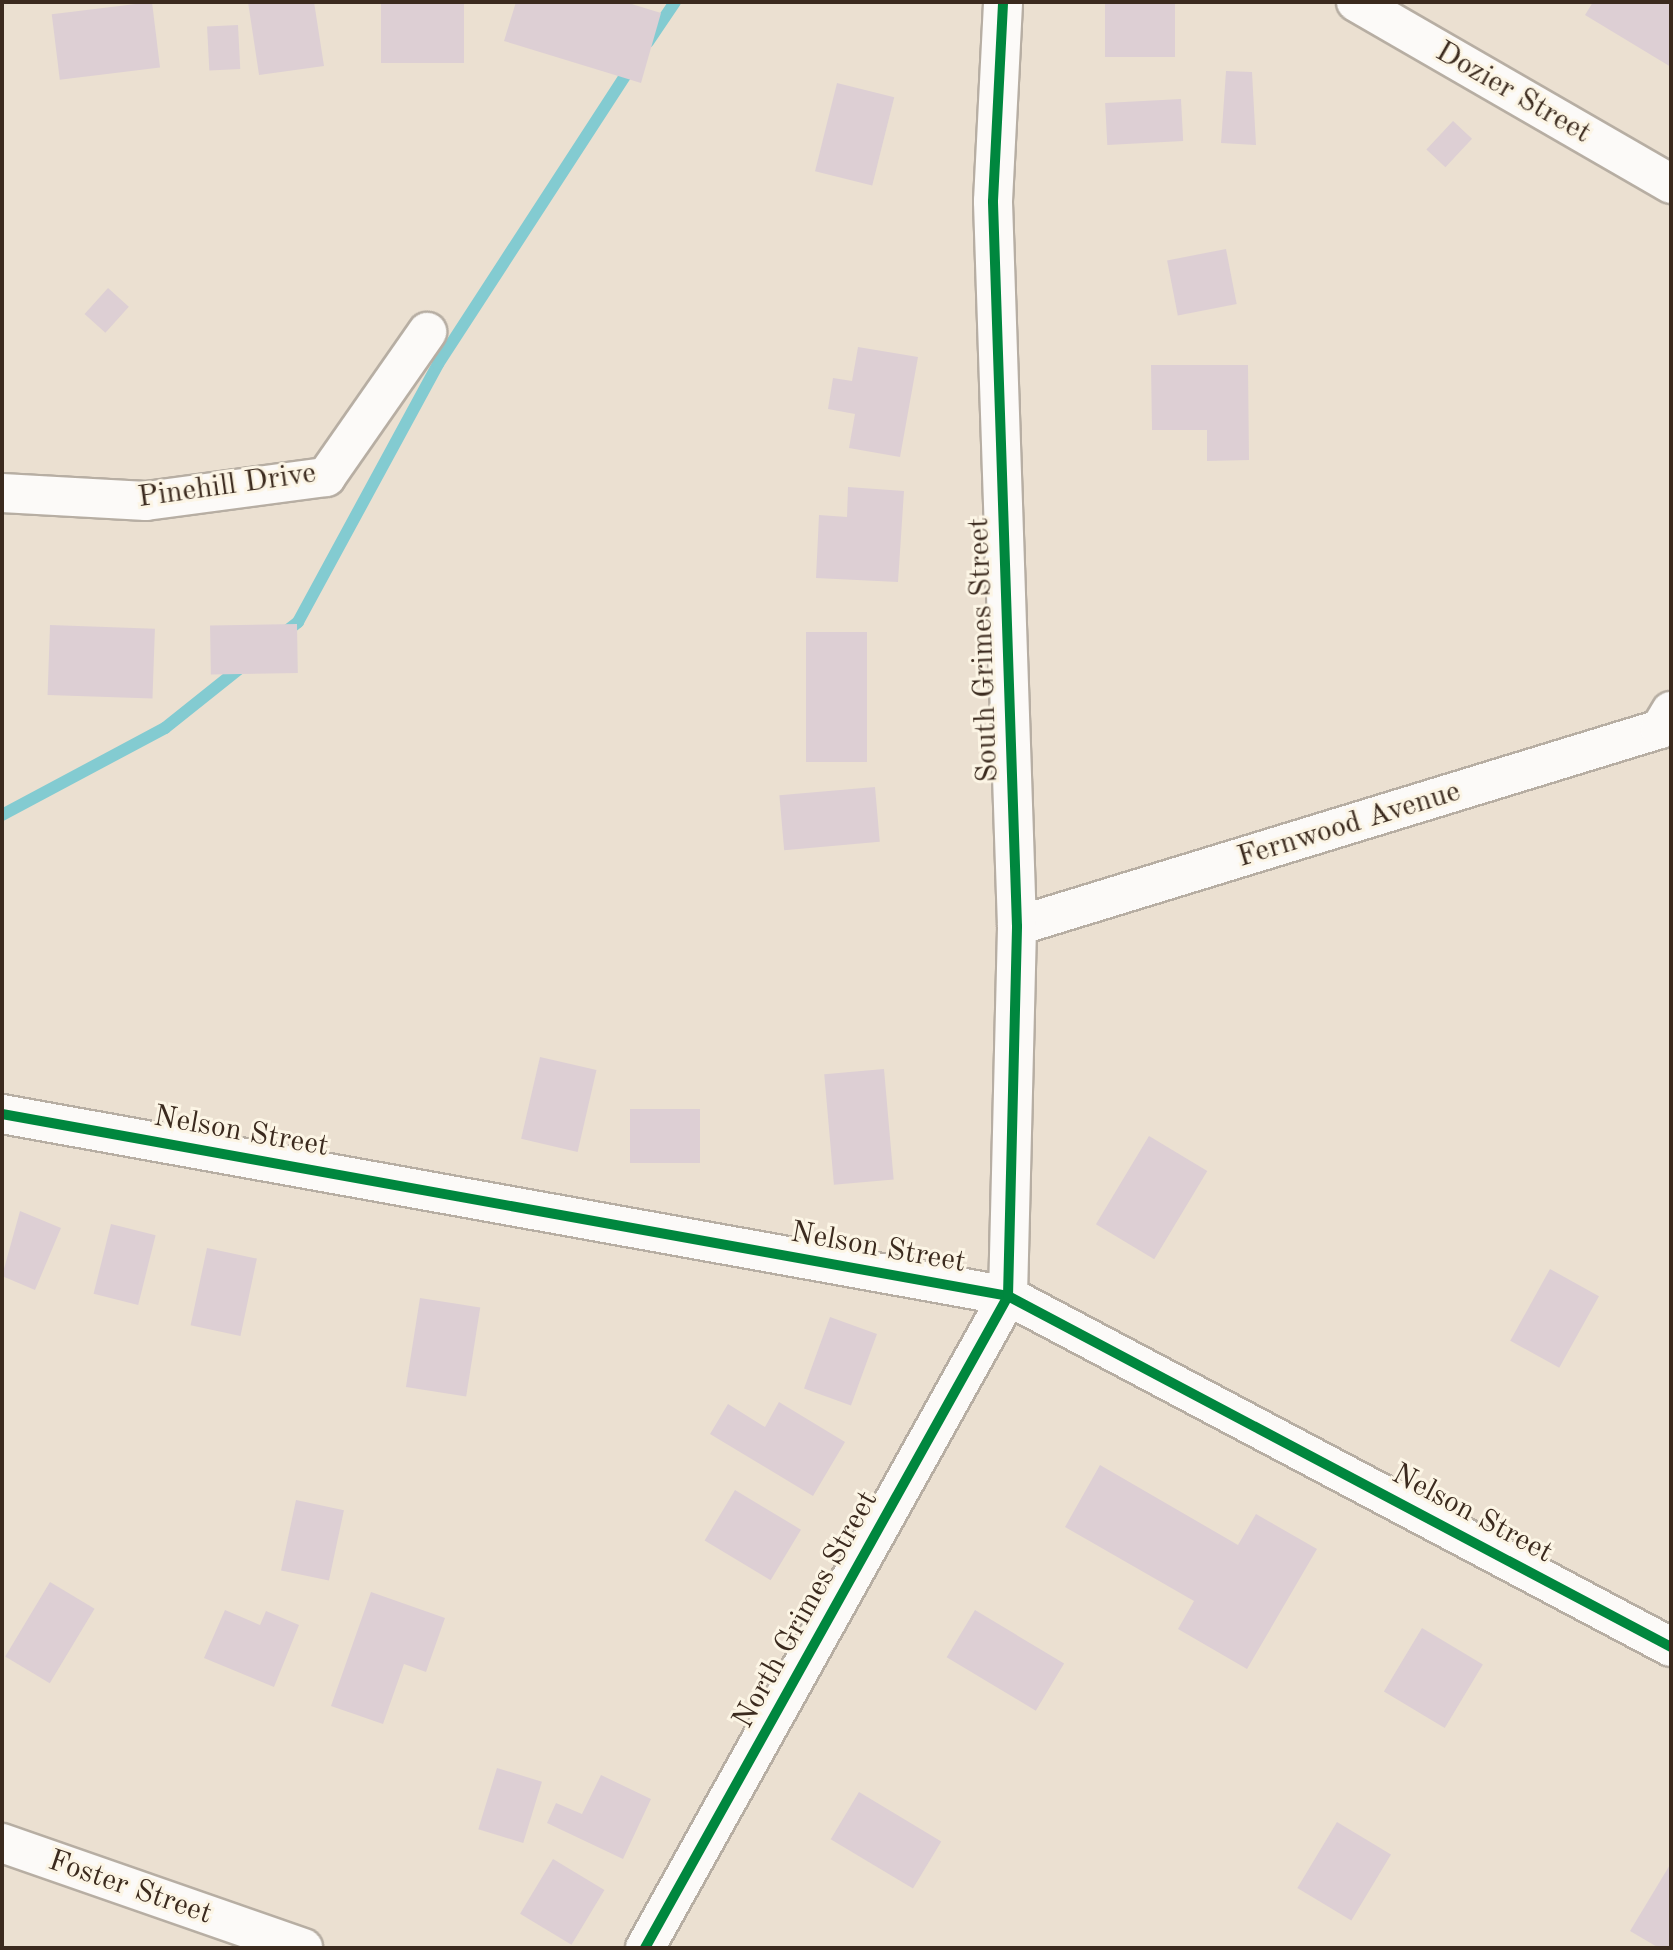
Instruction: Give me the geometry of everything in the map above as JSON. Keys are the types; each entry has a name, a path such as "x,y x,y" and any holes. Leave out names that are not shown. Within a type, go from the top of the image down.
{"street":[{"name":"South Grimes Street","path":"1003,2 993,201 1017,926 1008,1296"},
{"name":"Dozier Street","path":"1356,2 1671,184"},
{"name":"Pinehill Drive","path":"2,493 146,501 326,477 427,332"},
{"name":"Fernwood Avenue","path":"1017,926 1660,729 1671,711"},
{"name":"Nelson Street","path":"2,1114 1008,1296 1671,1647"},
{"name":"North Grimes Street","path":"645,1948 1008,1296"},
{"name":"Foster Street","path":"2,1843 303,1948"}],"building":[{"path":"152,2 160,68 60,80 52,14"},
{"path":"248,2 314,2 324,66 259,75"},
{"path":"381,2 464,2 464,63 381,63"},
{"path":"516,2 625,2 661,13 641,83 504,41"},
{"path":"1105,2 1175,2 1175,57 1105,57"},
{"path":"1593,2 1671,2 1671,67 1585,15"},
{"path":"238,25 240,69 209,71 207,27"},
{"path":"1226,71 1252,72 1256,145 1221,143"},
{"path":"837,83 894,97 872,186 815,171"},
{"path":"1181,99 1183,141 1107,145 1105,103"},
{"path":"1453,121 1472,139 1445,167 1426,150"},
{"path":"1226,249 1237,304 1178,315 1167,260"},
{"path":"108,288 129,307 105,333 85,314"},
{"path":"858,347 918,357 900,457 849,448 855,414 828,409 833,378 852,381"},
{"path":"1151,365 1248,365 1249,460 1207,461 1207,430 1152,430"},
{"path":"848,487 904,491 898,582 816,578 819,515 847,517"},
{"path":"297,624 298,673 211,675 210,626"},
{"path":"50,625 155,629 152,699 48,695"},
{"path":"806,632 867,632 867,762 806,762"},
{"path":"875,787 880,842 784,850 779,795"},
{"path":"540,1057 597,1070 578,1152 521,1139"},
{"path":"884,1069 894,1180 834,1185 824,1074"},
{"path":"630,1109 700,1109 700,1163 630,1163"},
{"path":"1149,1136 1207,1171 1154,1259 1096,1224"},
{"path":"20,1211 61,1228 35,1290 2,1276"},
{"path":"111,1224 156,1235 138,1305 94,1294"},
{"path":"207,1248 257,1259 240,1336 191,1325"},
{"path":"1550,1269 1599,1296 1559,1368 1510,1341"},
{"path":"420,1298 480,1308 466,1396 406,1387"},
{"path":"830,1317 877,1334 851,1406 804,1388"},
{"path":"779,1402 845,1442 813,1496 710,1434 728,1404 765,1427"},
{"path":"1100,1465 1238,1545 1256,1514 1317,1549 1247,1669 1178,1629 1194,1601 1065,1527"},
{"path":"735,1490 801,1530 771,1580 705,1541"},
{"path":"296,1500 344,1510 329,1581 281,1570"},
{"path":"50,1582 95,1609 50,1683 5,1657"},
{"path":"371,1592 445,1618 426,1672 404,1664 383,1724 331,1706"},
{"path":"225,1610 260,1625 266,1611 299,1625 274,1687 204,1658"},
{"path":"975,1610 1064,1664 1036,1711 947,1657"},
{"path":"1422,1628 1483,1665 1445,1728 1384,1691"},
{"path":"497,1768 542,1782 523,1843 478,1829"},
{"path":"601,1775 651,1799 623,1859 547,1823 556,1803 582,1814"},
{"path":"859,1792 941,1841 913,1889 831,1839"},
{"path":"1337,1822 1391,1854 1351,1920 1297,1888"},
{"path":"553,1859 604,1890 571,1945 520,1914"},
{"path":"1671,1863 1671,1948 1659,1948 1630,1931"}],"waterway":[{"path":"648,42 675,2"},
{"path":"284,633 298,622 438,364 633,64"},
{"path":"2,815 165,728 244,665"}],"cycle path":[{"path":"645,1948 1008,1296 1017,926 993,201 1003,2"},
{"path":"2,1114 1008,1296 1671,1647"}]}
